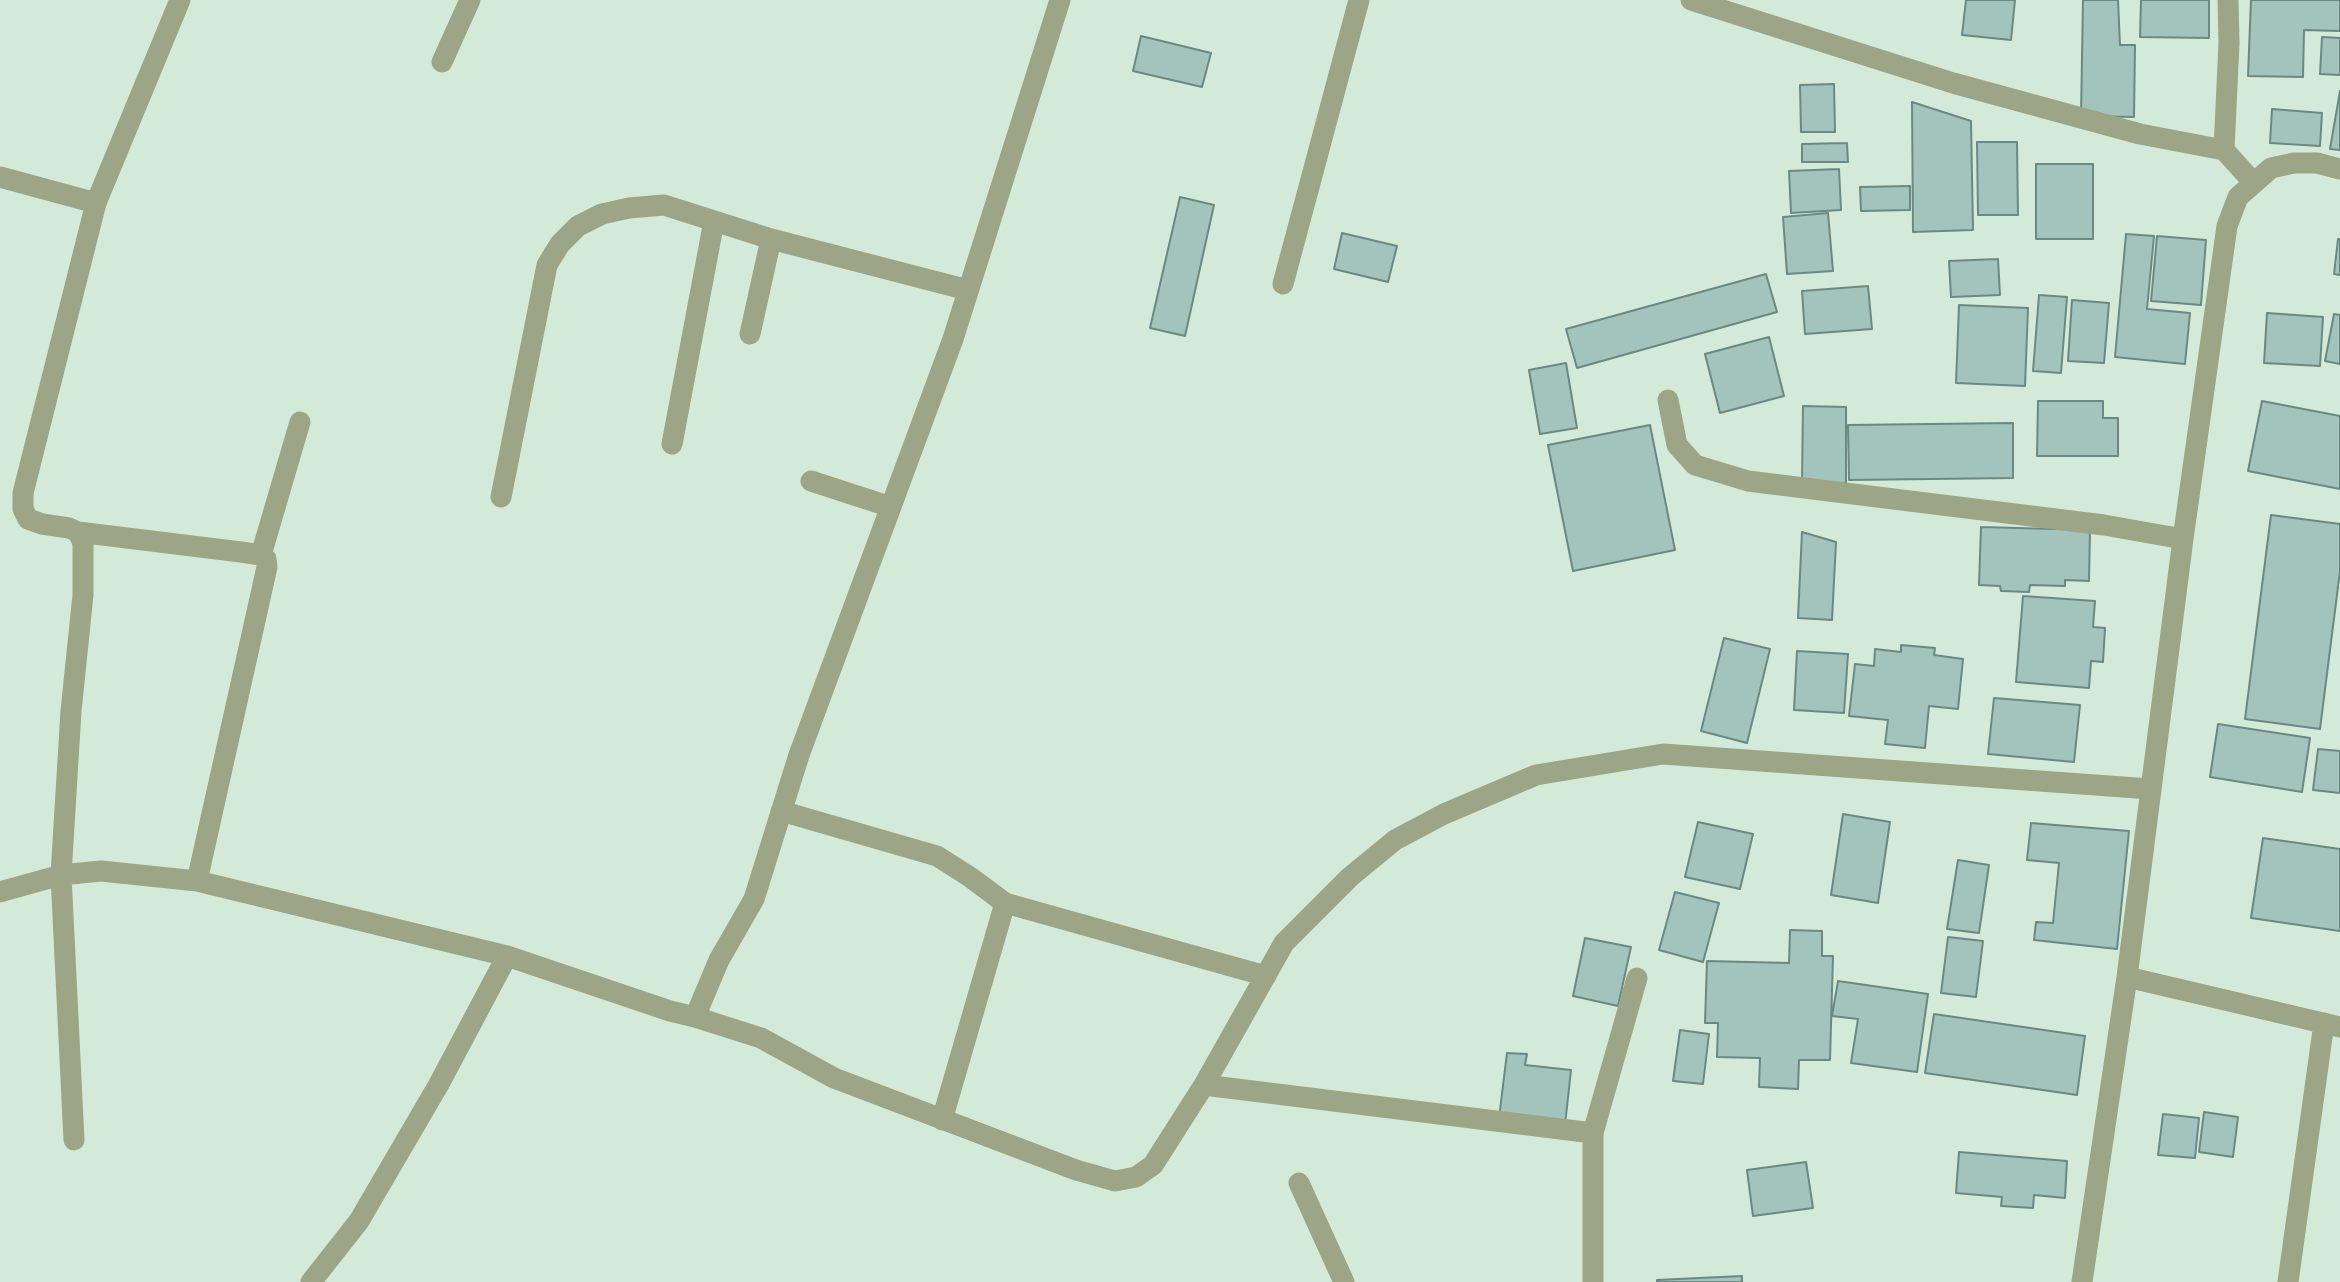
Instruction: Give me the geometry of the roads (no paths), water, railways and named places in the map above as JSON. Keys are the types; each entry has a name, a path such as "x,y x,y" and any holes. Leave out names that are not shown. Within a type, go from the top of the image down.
{"street":[{"path":"180,0 96,203 23,493 23,509 28,519 78,532 261,555 266,559 267,567 197,881"},
{"path":"442,62 470,0"},
{"path":"695,1017 719,960 754,900 799,755 953,338 1060,0"},
{"path":"1283,284 1359,0"},
{"path":"1690,0 1953,83 2140,134 2224,150 2253,182"},
{"path":"2224,150 2229,43 2228,0"},
{"path":"2081,1282 2127,977 2183,539 2227,226 2238,197 2271,168 2294,163 2317,163 2340,169"},
{"path":"0,177 96,203"},
{"path":"501,497 547,265 560,244 578,226 602,214 664,205 771,239 968,290"},
{"path":"672,444 714,221"},
{"path":"750,334 771,239"},
{"path":"1668,400 1677,445 1695,465 1748,481 2104,525 2183,539"},
{"path":"261,555 300,422"},
{"path":"811,481 891,507"},
{"path":"74,1140 61,875 71,711 83,595 82,543 78,532"},
{"path":"0,892 61,875 101,871 197,881 507,957 761,1038 834,1078 1076,1170 1115,1181 1136,1177 1153,1165 1204,1084 1284,943 1350,877 1395,840 1444,814 1536,775 1663,754 2151,789"},
{"path":"781,811 936,856 1005,903 1266,976"},
{"path":"942,1120 1005,903"},
{"path":"311,1282 359,1221 439,1084 507,957"},
{"path":"2127,977 2332,1025 2288,1282"},
{"path":"1593,1282 1592,1133 1637,978"},
{"path":"1204,1084 1592,1133"},
{"path":"1299,1183 1344,1282"}]}
